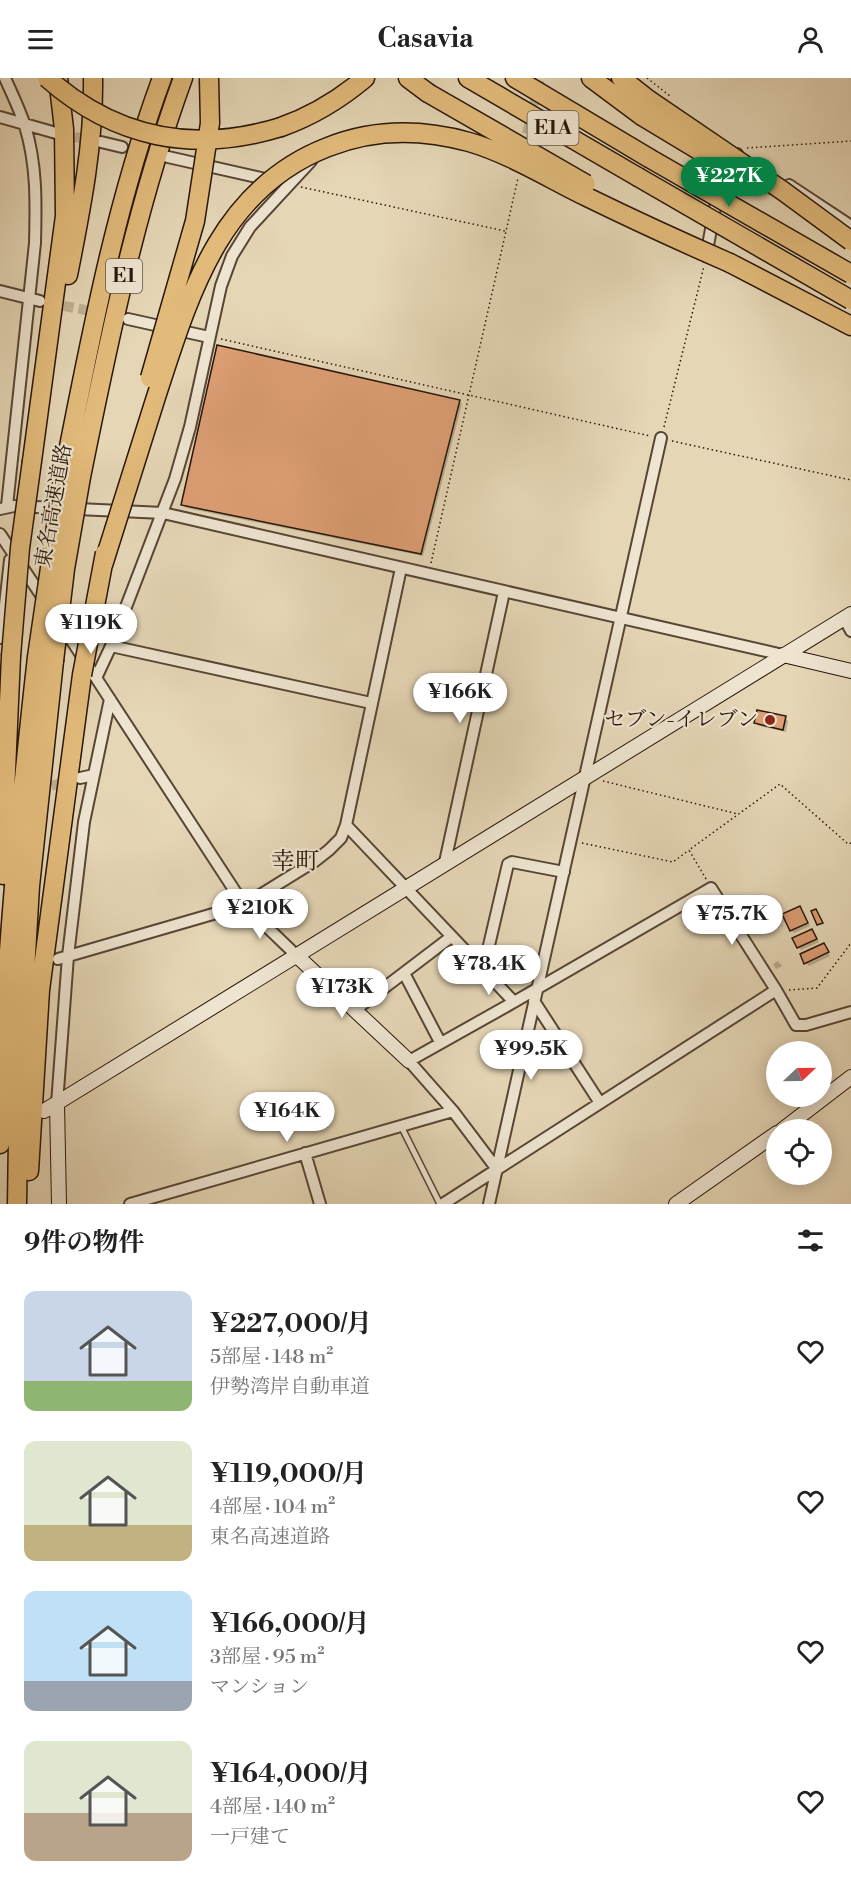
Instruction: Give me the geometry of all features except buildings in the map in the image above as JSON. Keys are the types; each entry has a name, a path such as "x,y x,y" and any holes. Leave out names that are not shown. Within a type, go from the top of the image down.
{"highway":[{"path":"47,78 77,103 106,119 145,133 173,139 195,140 228,138 263,132 298,121 323,108 365,78"},
{"path":"1,1075 4,817 20,548 65,216 64,129 58,78"},
{"path":"36,435 84,196 93,115 93,78"},
{"name":"東名高速道路","path":"0,1144 1,1075 19,817 99,300 128,187 162,78"},
{"name":"東名高速道路","path":"72,475 147,191 183,78"},
{"path":"27,1204 40,990 89,676 103,565 119,488 195,221 210,123 209,78"},
{"path":"408,78 499,135 730,263 851,326"},
{"name":"E1A","path":"468,78 851,300"},
{"name":"E1A","path":"515,78 851,274"},
{"path":"591,78 642,116 851,242"},
{"path":"621,78 649,100 783,191 851,242"},
{"path":"103,565 179,325 206,262 221,235 262,186 287,166 315,152 366,135 390,133 419,133 470,143 503,155 621,214 730,263"},
{"name":"東名高速道路","path":"17,1204 19,1074 45,659"}],"street":[{"path":"5,78 25,125 33,160 36,200 35,243 3,508 163,513 851,671"},
{"path":"0,117 56,133"},
{"path":"89,676 111,646 163,513 190,427 221,286 232,256 250,227 289,184 337,139 364,131 396,128 444,133 522,160 851,334"},
{"path":"522,160 527,134"},
{"path":"101,142 122,147"},
{"path":"706,259 720,182 738,152 851,226"},
{"path":"168,157 289,184"},
{"path":"0,291 40,301"},
{"path":"128,319 209,337"},
{"path":"489,1204 662,438"},
{"path":"0,534 89,676 110,699 244,905 409,1060 453,1111 496,1168"},
{"path":"0,638 11,551"},
{"path":"63,958 244,905 315,861 341,838 346,825 400,568"},
{"path":"445,862 504,592"},
{"path":"44,1111 847,616 851,631"},
{"path":"111,646 371,703"},
{"path":"58,1204 57,1104 63,958 84,822 110,699"},
{"path":"80,778 94,775"},
{"path":"346,825 514,1002"},
{"path":"483,971 508,864 512,862 564,872"},
{"path":"409,1060 711,888 796,1025 806,1025 851,1012"},
{"path":"355,1010 451,937"},
{"path":"404,973 440,1042"},
{"path":"441,1204 776,990"},
{"path":"534,1001 600,1103"},
{"path":"796,1119 851,1077"},
{"path":"130,1204 453,1111"},
{"path":"676,1204 766,1141"},
{"path":"305,1153 320,1204"}],"lane":[{"path":"401,1126 441,1204"}],"path":[{"path":"647,78 653,82 652,78"},
{"path":"738,152 750,147 851,141"},
{"path":"429,574 522,160"},
{"path":"289,184 506,231"},
{"path":"662,438 706,259"},
{"path":"209,337 851,480"},
{"path":"585,776 739,814"},
{"path":"571,841 673,862 780,784 849,843 851,848"},
{"path":"689,850 711,888"},
{"path":"776,990 817,988 851,943"}],"tunnel":[{"path":"527,134 540,78"},
{"path":"60,134 95,141"},
{"path":"49,303 101,313"},
{"path":"37,790 71,780"}],"place":[{"name":"セブン-イレブン","path":"770,720"}],"district":[{"name":"幸町","path":"295,862"}]}
